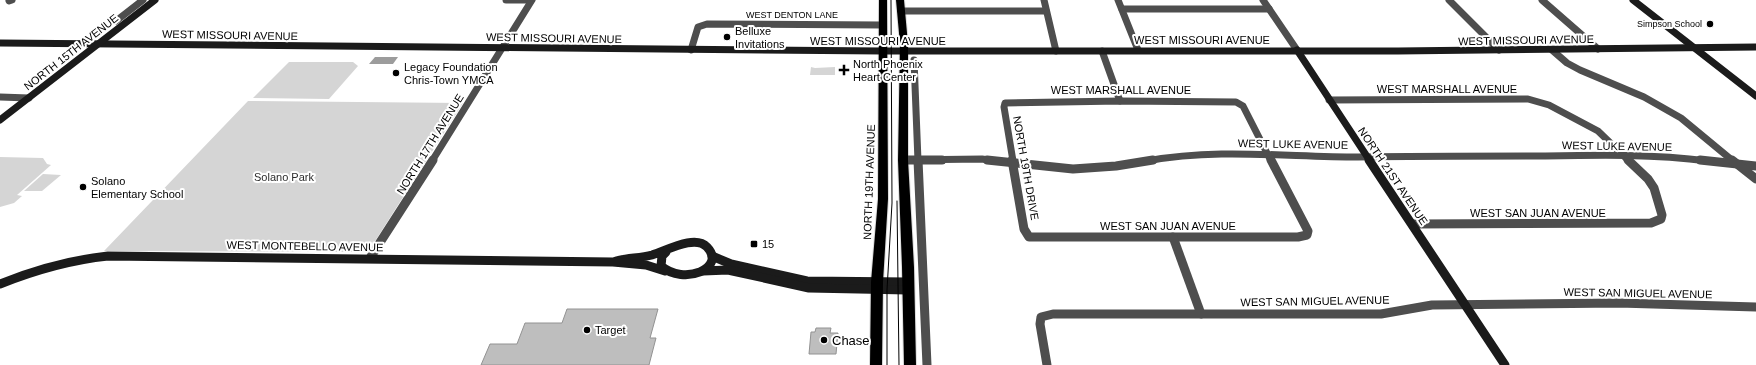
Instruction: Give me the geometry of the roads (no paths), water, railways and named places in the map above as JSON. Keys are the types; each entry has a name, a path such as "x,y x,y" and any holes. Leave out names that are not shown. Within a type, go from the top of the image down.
{"main road":[{"name":"NORTH 19TH AVENUE","path":"876,365 877,286 883,191 883,0"},
{"path":"900,0 904,51 903,160 910,365"}],"street":[{"name":"NORTH 15TH AVENUE","path":"116,21 143,0"},
{"name":"NORTH 15TH AVENUE","path":"0,120 155,0"},
{"path":"506,0 531,0"},
{"name":"NORTH 17TH AVENUE","path":"370,258 531,0"},
{"path":"1044,0 1056,51"},
{"path":"1118,0 1138,50"},
{"name":"NORTH 21ST AVENUE","path":"1263,0 1366,157 1413,224 1465,306 1505,365"},
{"path":"1449,0 1499,50"},
{"path":"1542,0 1598,49"},
{"path":"1633,0 1756,96"},
{"path":"1122,9 1269,9"},
{"path":"901,11 1046,11"},
{"name":"WEST DENTON LANE","path":"691,50 698,27 701,25 882,25"},
{"name":"WEST MISSOURI AVENUE","path":"0,43 882,51 1552,50 1756,47"},
{"path":"1552,50 1580,70 1644,98 1674,114 1756,179"},
{"path":"1102,51 1120,101"},
{"path":"914,60 927,365"},
{"path":"0,97 30,98"},
{"name":"WEST MARSHALL AVENUE","path":"1329,100 1528,99 1540,101 1598,131 1624,155"},
{"name":"WEST MARSHALL AVENUE","path":"1005,103 1120,101 1236,102 1243,106 1268,154"},
{"name":"NORTH 19TH DRIVE","path":"1005,103 1004,107 1024,228 1029,237"},
{"name":"WEST LUKE AVENUE","path":"903,160 982,159 1048,168 1090,169 1194,154 1268,154 1304,157 1624,155 1678,157 1756,166"},
{"name":"WEST SAN JUAN AVENUE","path":"1029,237 1298,237 1307,235 1308,231 1268,154"},
{"name":"WEST SAN JUAN AVENUE","path":"1413,224 1651,223 1661,219 1662,215 1654,188 1648,179 1624,155"},
{"path":"1173,237 1201,314"},
{"name":"WEST MONTEBELLO AVENUE","path":"614,262 628,258 666,252 671,248 685,243 700,244 708,248 712,256"},
{"path":"666,252 661,262 662,266 665,271 675,276 695,274 703,270 711,261 712,256 731,264 808,281 877,286"},
{"name":"WEST MONTEBELLO AVENUE","path":"0,284 53,265 104,256 614,262 652,265 665,271"},
{"path":"703,270 728,270 809,288 908,286"},
{"name":"WEST SAN MIGUEL AVENUE","path":"1047,365 1040,324 1041,316 1053,314 1381,314 1432,305 1465,306 1619,303 1756,307"}],"tram line":[{"path":"887,365 887,290 892,203 891,0"},
{"path":"897,201 899,365"}],"place":[{"name":"Simpson School","path":"1710,24"},
{"name":"Belluxe Invitations","path":"727,37"},
{"name":"North Phoenix Heart Center","path":"844,70"},
{"name":"Legacy Foundation Chris-Town YMCA","path":"396,73"},
{"name":"Solano Elementary School","path":"83,187"},
{"name":"15","path":"754,244"},
{"name":"Target","path":"587,330"},
{"name":"Chase","path":"824,340"}],"park label":[{"name":"Solano Park","path":"284,177"}]}
